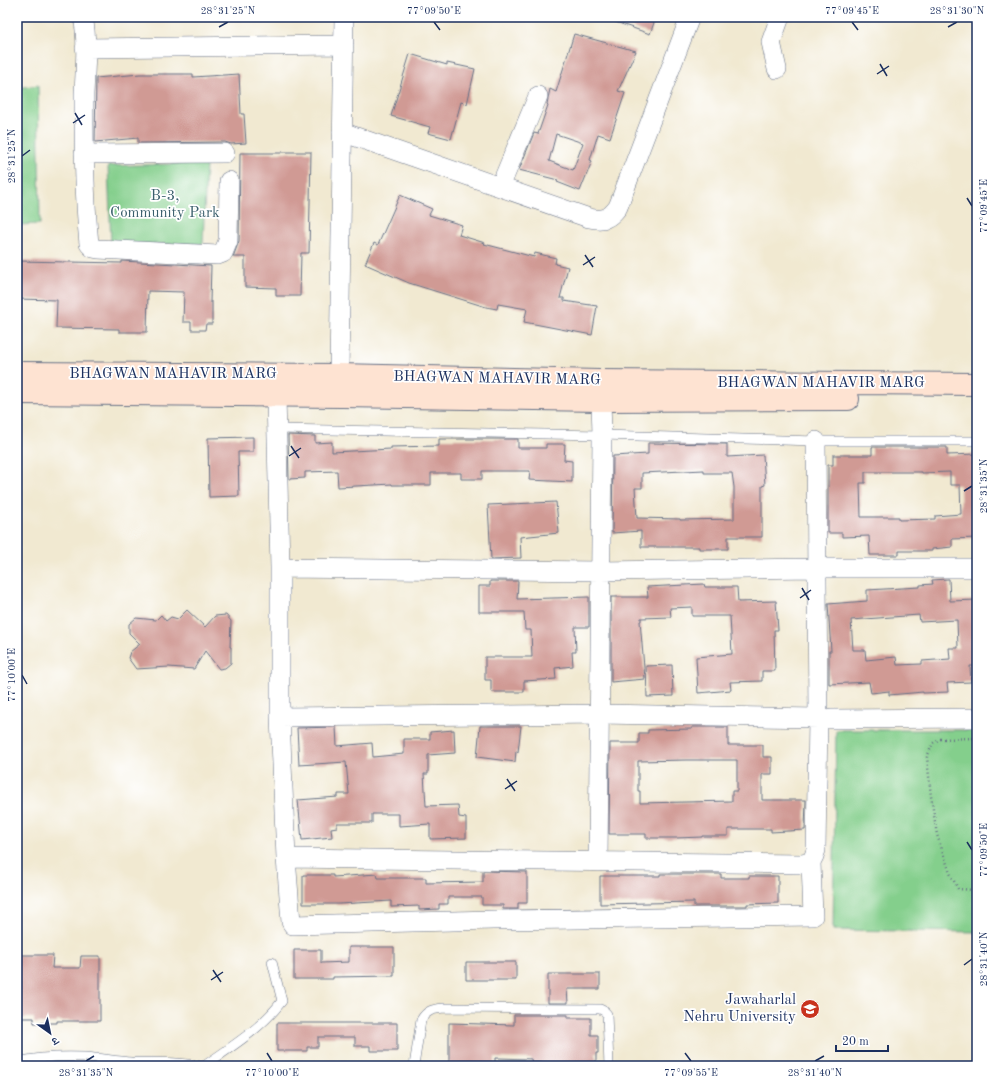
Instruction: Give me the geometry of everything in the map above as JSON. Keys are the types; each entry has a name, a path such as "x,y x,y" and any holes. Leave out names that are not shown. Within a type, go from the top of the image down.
{"street":[{"path":"83,17 85,48 84,154 89,244 93,248 98,249 218,255 223,252 228,241 229,182"},
{"path":"341,385 344,17"},
{"path":"342,132 589,218 599,220 606,219 618,207 690,17"},
{"path":"777,69 771,42 780,17"},
{"path":"85,48 344,45"},
{"path":"500,187 538,96"},
{"path":"84,154 225,153"},
{"name":"BHAGWAN MAHAVIR MARG","path":"17,373 272,375 341,385 977,399"},
{"path":"272,375 276,396 277,430 280,568 280,717 286,858 292,925 493,920 812,916 811,862 816,850 824,718 816,568 816,441"},
{"name":"BHAGWAN MAHAVIR MARG","path":"600,391 977,384"},
{"name":"BHAGWAN MAHAVIR MARG","path":"17,393 276,396 341,385"},
{"path":"598,862 602,435 600,391"},
{"path":"280,568 600,571 816,568 977,568"},
{"path":"280,717 600,714 824,718 977,718"},
{"path":"286,858 802,864 811,862"}],"lane":[{"path":"277,430 602,435 816,441 977,441"},
{"path":"204,1066 256,1029 273,1013 282,1001 272,962"},
{"path":"414,1066 421,1020 425,1014 432,1009 444,1008 600,1009 607,1014 609,1066"},
{"path":"17,1062 54,1057 86,1057 132,1064 169,1061 199,1066"}],"path":[{"path":"977,738 946,738 940,740 934,743 929,750 927,757 937,835 950,873 958,889 977,890"}],"green space":[{"path":"38,85 40,224 17,225 17,88"},
{"name":"B-3, Community Park","path":"206,163 203,244 111,244 108,166"},
{"path":"836,730 977,730 977,932 833,930"}],"building":[{"path":"607,17 656,17 650,34 607,19"},
{"path":"574,34 636,51 618,91 625,93 610,138 598,134 590,160 592,161 580,191 557,182 558,180 519,170 534,133 538,134 548,105 550,89 556,92","holes":["556,134 583,143 573,170 549,161"]},
{"path":"410,54 447,65 447,63 475,69 467,104 461,102 451,139 428,133 430,127 391,116"},
{"path":"140,74 193,74 193,77 239,74 241,114 244,114 246,143 138,143 138,138 95,142 96,78"},
{"path":"311,152 309,253 301,253 300,296 276,296 276,288 245,287 245,257 233,257 239,241 240,153"},
{"path":"400,195 432,209 429,215 462,225 459,235 485,243 484,244 534,257 535,253 556,258 555,264 568,267 560,298 564,298 564,301 597,306 592,335 524,322 527,309 498,304 497,309 486,307 409,283 365,264 374,243 378,245"},
{"path":"17,261 122,263 122,261 211,266 210,302 212,302 212,324 206,324 205,330 191,330 191,322 183,322 184,292 148,291 147,332 119,332 119,329 56,328 57,300 17,299"},
{"path":"288,435 315,436 315,443 332,442 332,452 391,449 391,447 439,446 439,439 518,439 518,448 546,448 546,444 565,444 564,460 572,461 572,482 529,480 530,471 482,471 482,479 461,479 461,473 431,473 431,485 392,484 338,487 337,471 305,472 305,478 289,479"},
{"path":"253,437 253,452 238,452 239,496 209,497 208,438"},
{"path":"648,443 727,444 727,457 763,455 765,485 762,486 762,537 728,537 728,549 699,549 699,547 641,547 641,531 612,533 613,456 648,454","holes":["704,470 704,473 732,473 734,487 734,519 680,520 637,518 635,488 642,488 642,473"]},
{"path":"872,447 947,447 947,455 977,454 977,538 952,539 952,547 932,549 932,551 899,551 899,555 870,555 869,536 842,537 842,533 828,533 828,465 833,465 833,455 872,455","holes":["865,472 950,472 950,485 960,485 961,514 935,516 935,519 899,520 899,517 861,517 860,483 865,483"]},
{"path":"556,502 559,533 520,537 521,558 491,559 488,505"},
{"path":"949,579 950,601 977,600 977,666 970,666 971,682 947,683 948,692 923,692 889,695 889,691 871,693 869,682 829,684 829,651 831,651 828,604 867,601 867,590 920,587 920,585 933,584 932,580","holes":["919,615 920,622 957,620 958,648 949,648 950,659 922,661 922,664 897,665 896,657 866,660 865,650 853,650 851,620"]},
{"path":"490,581 518,581 517,599 589,597 589,627 575,627 576,652 572,652 573,666 555,668 556,679 524,681 524,692 491,692 491,680 485,680 485,657 532,657 531,630 525,630 524,612 479,612 479,586 490,586"},
{"path":"704,584 705,587 737,587 738,602 776,601 778,630 774,630 775,671 762,671 762,681 730,682 731,690 698,693 696,657 732,654 730,616 692,616 692,607 670,608 671,617 641,618 645,679 611,682 611,597 648,597 647,587"},
{"path":"187,610 205,627 215,616 226,615 231,621 231,663 225,668 219,669 205,651 194,669 169,667 136,669 128,658 130,652 140,644 129,633 129,624 136,618 156,620 161,615 166,621 171,617 178,619"},
{"path":"672,665 673,696 647,697 646,666"},
{"path":"480,726 521,726 518,752 516,751 515,762 477,757"},
{"path":"336,727 337,746 372,743 373,757 404,754 404,739 430,739 430,732 454,730 455,753 428,755 428,774 424,774 426,806 458,805 459,817 466,818 466,838 430,839 430,824 399,826 399,814 372,814 372,823 337,823 337,827 331,828 332,837 302,840 298,800 338,797 338,794 349,794 346,762 299,765 297,728"},
{"path":"692,727 728,727 728,745 763,745 763,757 772,757 772,774 762,774 762,800 806,800 805,830 771,832 771,829 728,829 728,836 676,838 646,838 646,834 609,834 610,743 639,743 639,733 648,733 648,730 692,729","holes":["737,760 737,791 732,791 732,801 640,803 640,791 638,791 638,761"]},
{"path":"483,871 527,872 527,903 518,903 518,909 503,909 503,905 482,905 482,897 448,897 448,904 439,904 439,909 419,910 419,906 391,907 391,901 339,904 303,904 303,875 333,875 333,877 377,874 378,878 426,878 426,883 483,882"},
{"path":"660,874 721,874 721,878 778,876 778,903 747,904 747,906 694,906 694,902 600,904 600,876 660,876"},
{"path":"349,947 394,947 394,976 294,979 294,950 321,950 321,963 349,962"},
{"path":"17,955 53,955 52,968 80,968 81,956 100,956 100,1021 57,1021 57,1023 34,1023 34,1018 17,1018"},
{"path":"466,962 516,962 516,980 466,980"},
{"path":"548,974 600,974 600,989 567,989 568,1003 548,1003"},
{"path":"514,1015 568,1015 568,1018 591,1018 591,1035 598,1035 596,1066 547,1066 547,1063 532,1063 531,1059 495,1058 495,1066 449,1066 449,1023 514,1025"},
{"path":"277,1023 397,1023 397,1051 370,1051 370,1046 355,1046 355,1037 318,1037 318,1047 307,1047 307,1051 277,1051"}],"place":[{"name":"Jawaharlal Nehru University","path":"810,1009"}]}
